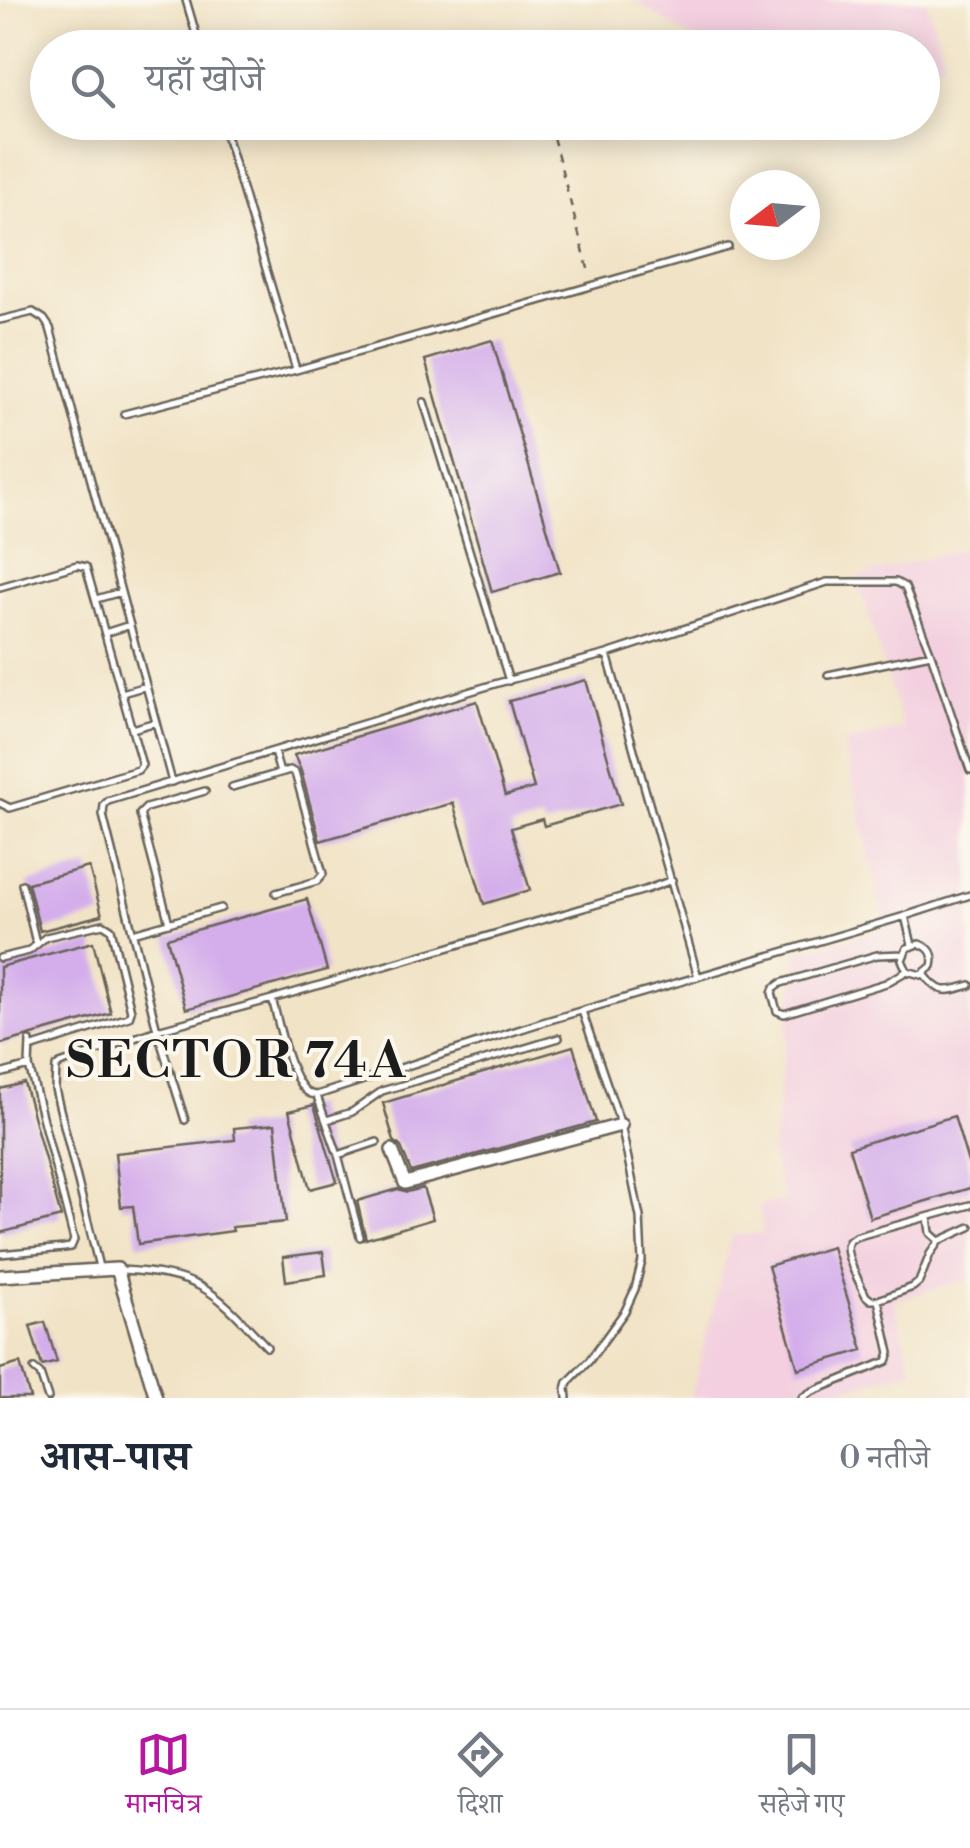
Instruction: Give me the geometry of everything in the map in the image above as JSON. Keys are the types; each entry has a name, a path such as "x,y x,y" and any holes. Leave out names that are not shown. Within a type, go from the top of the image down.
{"street":[{"path":"392,1150 404,1183 621,1125"},
{"path":"0,1276 117,1269 156,1398"}],"lane":[{"path":"186,0 195,30"},
{"path":"227,140 296,370"},
{"path":"124,414 296,370 728,247"},
{"path":"0,320 33,312 50,328 172,782"},
{"path":"424,402 508,680"},
{"path":"0,586 77,565 86,567 142,765 138,770 10,808 0,803"},
{"path":"185,1120 133,933 103,808 108,802 606,654 827,582 900,583 908,592 970,770"},
{"path":"96,599 122,592"},
{"path":"106,633 130,625"},
{"path":"606,654 698,977"},
{"path":"828,675 930,654"},
{"path":"122,694 146,686"},
{"path":"132,729 156,722"},
{"path":"274,751 280,773"},
{"path":"232,787 290,770 295,773 323,874 317,881 276,893"},
{"path":"170,923 140,814 146,808 205,790"},
{"path":"100,1270 55,1089 56,1067 157,1030 672,880"},
{"path":"22,884 36,943"},
{"path":"272,999 296,1076 308,1093 317,1095 970,895"},
{"path":"133,933 220,908"},
{"path":"904,916 912,945"},
{"path":"0,958 29,951 46,938 103,924 110,929 131,1011 126,1019 30,1044 29,1066 74,1240 70,1247 0,1254"},
{"path":"912,945 925,946 933,956 932,966 916,976 903,966 903,954 912,945"},
{"path":"903,954 882,954 781,983 772,990 773,999 777,1012 784,1014 886,983 908,972"},
{"path":"924,974 940,990 970,985"},
{"path":"567,1398 568,1382 618,1323 640,1274 640,1217 621,1125 582,1011"},
{"path":"327,1120 352,1112 382,1091 559,1038"},
{"path":"0,1074 29,1066"},
{"path":"317,1095 360,1237"},
{"path":"338,1155 377,1142"},
{"path":"970,1205 855,1237 848,1243 849,1258 866,1296 878,1300 916,1285 939,1241 970,1227"},
{"path":"928,1217 930,1233 939,1241"},
{"path":"117,1269 164,1274 208,1289 267,1347"},
{"path":"802,1398 887,1361 890,1352 878,1300"},
{"path":"34,1369 40,1374 48,1398"}],"path":[{"path":"554,140 592,286"}],"shaded area":[{"path":"633,0 926,0 935,30 678,30"},
{"path":"970,547 970,1279 894,1301 913,1370 814,1398 691,1398 731,1236 764,1233 759,1206 785,1200 771,1156 798,952 886,928 844,743 903,728 857,577"}],"building":[{"path":"492,340 560,572 492,592 425,360"},
{"path":"586,680 621,804 544,826 542,819 511,828 530,890 484,904 453,803 320,841 294,755 477,701 505,796 534,788 509,701"},
{"path":"89,867 102,915 40,931 28,883"},
{"path":"307,899 327,970 186,1009 167,938"},
{"path":"93,942 111,1013 0,1044 0,967"},
{"path":"573,1046 596,1122 411,1172 401,1147 394,1141 383,1103"},
{"path":"24,1083 61,1217 0,1233 0,1089"},
{"path":"314,1105 337,1182 310,1189 289,1111"},
{"path":"954,1116 970,1169 970,1188 870,1218 849,1148"},
{"path":"275,1124 286,1222 138,1244 133,1206 121,1207 115,1153 235,1140 234,1128"},
{"path":"423,1188 433,1219 366,1239 357,1201 398,1189 407,1192"},
{"path":"832,1247 863,1350 798,1369 768,1266"},
{"path":"323,1252 326,1275 286,1281 283,1257"},
{"path":"45,1322 57,1362 42,1366 30,1326"},
{"path":"20,1363 30,1398 0,1398 0,1369"}],"district":[{"name":"SECTOR 74A","path":"237,1062"}]}
